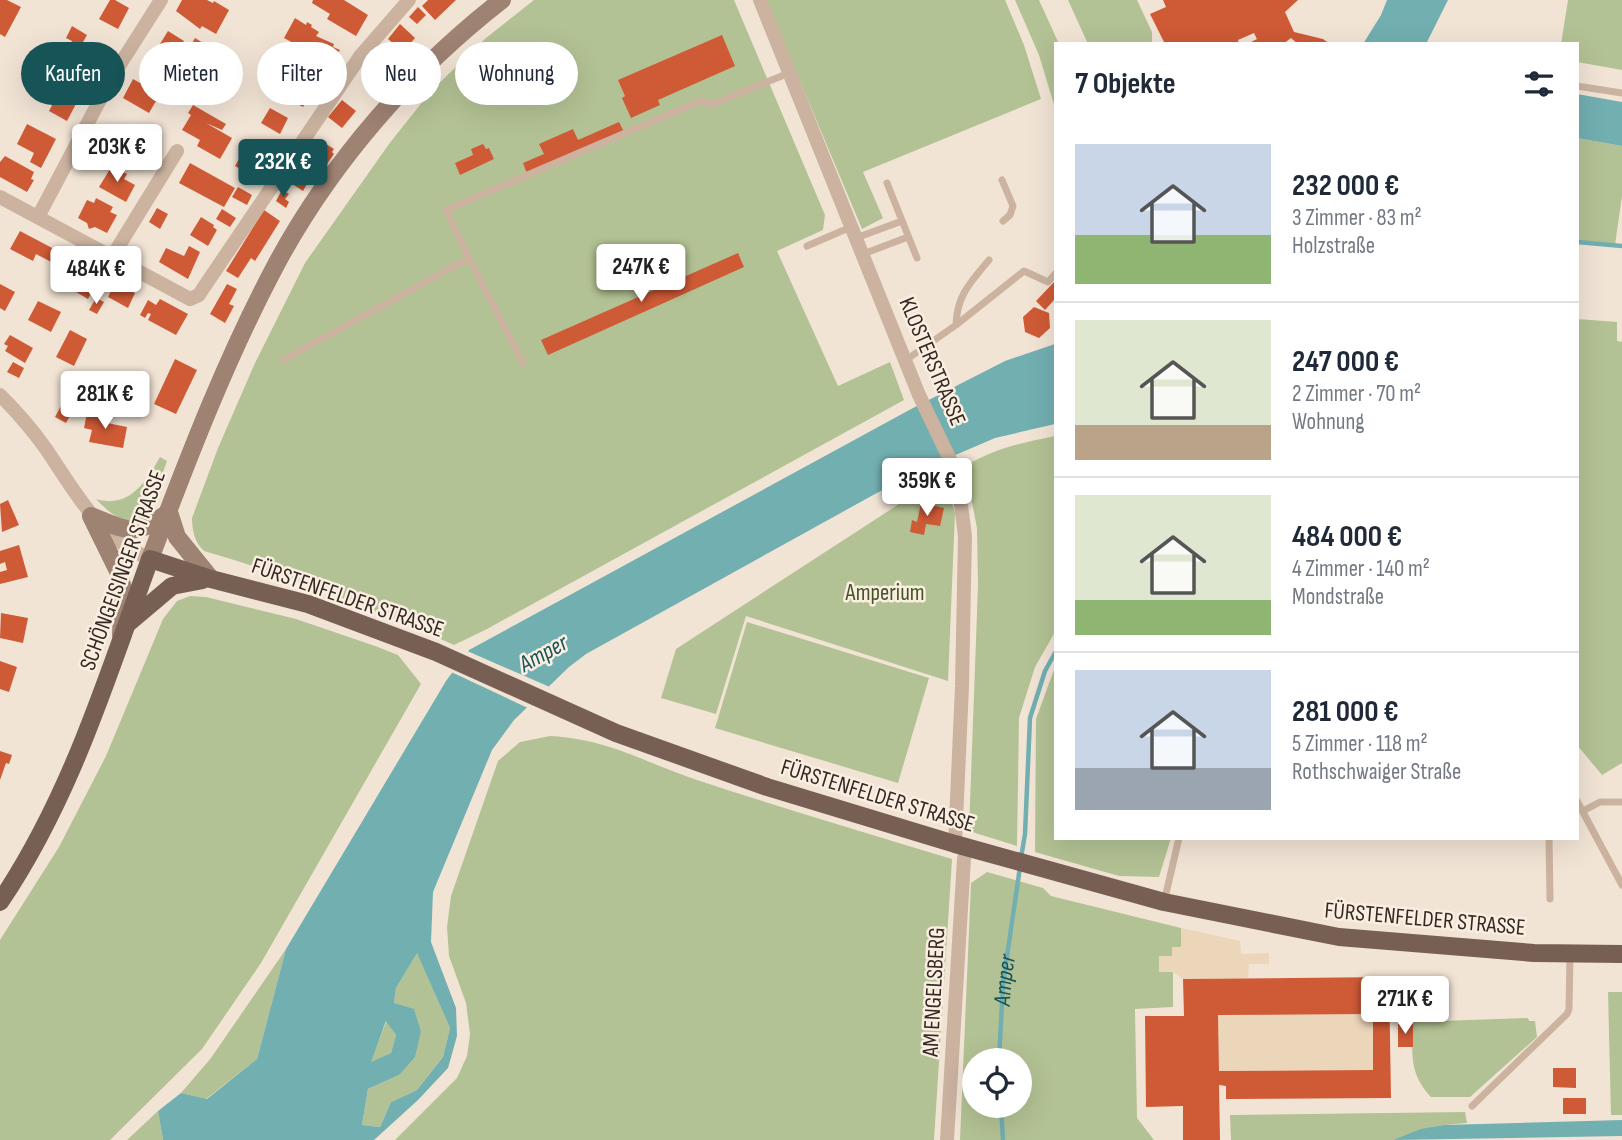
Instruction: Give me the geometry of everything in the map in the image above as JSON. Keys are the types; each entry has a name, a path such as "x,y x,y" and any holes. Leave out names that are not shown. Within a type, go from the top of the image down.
{"main road":[{"name":"FÜRSTENFELDER STRASSE","path":"150,559 211,579 308,604 450,658 616,733 754,782 961,846 1164,902 1339,937 1570,955 1622,954"},
{"name":"SCHÖNGEISINGER STRASSE","path":"0,902 38,838 72,769 150,559"},
{"path":"127,624 172,586 211,579"}],"street":[{"path":"38,217 112,77 161,0"},
{"path":"0,197 190,299 194,298 361,55 409,0"},
{"name":"SCHÖNGEISINGER STRASSE","path":"150,559 202,424 279,259 351,151 386,108 450,43 502,0"},
{"name":"KLOSTERSTRASSE","path":"760,0 923,402 957,474 965,537 961,846"},
{"path":"112,257 177,151"},
{"path":"0,395 25,420 91,516 119,573 123,589 120,645"},
{"path":"91,516 125,530 133,530 146,528 169,512 177,537 211,579"},
{"path":"91,516 111,537 150,559"},
{"name":"AM ENGELSBERG","path":"947,1140 964,859 961,846"}],"lane":[{"path":"523,363 446,210 700,101 713,104 789,73"},
{"path":"1579,86 1622,93"},
{"path":"1002,180 1013,206 1010,215 1003,222"},
{"path":"887,183 917,258"},
{"path":"807,246 902,221"},
{"path":"863,254 908,237"},
{"path":"283,360 469,258"},
{"path":"956,326 957,306 962,295 989,260"},
{"path":"906,360 956,326 1024,271 1048,282 1054,275"},
{"path":"1583,811 1600,802 1622,802"},
{"path":"1579,804 1622,885"},
{"path":"1164,902 1179,840"},
{"path":"1549,840 1550,899"},
{"path":"1472,1106 1567,1014 1570,955"}],"green space":[{"path":"534,0 734,0 825,215 823,230 777,251 838,386 890,362 904,400 454,645 331,594 204,551 195,536 192,518 218,448 255,363 305,263 420,105 441,105 441,81 455,68 455,105 578,105 578,42 482,42"},
{"path":"766,0 1005,0 1024,45 1041,99 863,172 883,218 862,229"},
{"path":"1015,0 1039,0 1058,42 1054,42 1054,105 1039,55"},
{"path":"1068,0 1137,0 1152,32 1152,42 1087,42"},
{"path":"1568,0 1622,0 1622,70 1579,62 1579,42 1561,42"},
{"path":"1579,138 1622,146 1622,196 1615,245 1579,242"},
{"path":"1579,319 1617,322 1617,341 1622,342 1622,763 1602,775 1579,747"},
{"path":"1054,436 1054,634 1035,667 1019,718 1017,846 969,831 978,585 977,528 965,466 998,450"},
{"path":"160,457 167,461 148,513 141,518 134,521 120,518 96,499 108,501 127,497 149,476"},
{"name":"Amperium","path":"933,482 946,484 955,513 948,681 746,616 716,714 661,698 676,649"},
{"path":"190,596 206,597 296,619 375,646 398,655 421,684 261,963 202,1049 110,1140 0,1140 0,940 59,847 106,756 163,619 177,601"},
{"path":"747,622 929,678 898,783 715,728"},
{"path":"1054,670 1054,840 1170,840 1159,877 1119,876 1035,852 1036,719"},
{"path":"550,736 608,746 697,780 952,859 934,1140 395,1140 457,1078 467,1056 470,1034 466,1003 449,956 447,927 451,896 498,761 520,742"},
{"path":"987,872 1043,888 1051,896 1181,928 1181,947 1172,956 1159,957 1173,972 1173,1007 1135,1009 1137,1118 1154,1140 960,1140 962,1093 962,1118 1032,1118 1032,1048 964,1048 971,883"},
{"path":"286,949 257,1059 206,1099 181,1093 211,1058"},
{"path":"417,952 450,1028 443,1057 417,1090 391,1102 380,1127 362,1125 368,1089 399,1075 421,1031 414,1010 394,1004 396,988"},
{"path":"1608,992 1622,992 1622,1115 1611,1115"},
{"path":"1528,1018 1529,1021 1535,1021 1537,1037 1470,1097 1431,1097 1418,1079 1412,1053 1412,1022"},
{"path":"387,1020 396,1035 391,1053 370,1063"},
{"path":"158,1111 163,1140 127,1140"},
{"path":"1465,1112 1467,1123 1444,1125 1393,1140 1231,1140 1230,1115"}],"shaded area":[{"path":"1181,928 1240,941 1241,954 1269,953 1269,964 1249,964 1248,978 1183,979 1173,972 1159,972 1159,956 1172,956 1172,947 1181,947"},
{"path":"1373,1014 1373,1070 1219,1071 1218,1015"}],"water":[{"path":"1387,0 1448,0 1427,42 1364,42"},
{"path":"1579,94 1622,102 1622,146 1579,138"},
{"path":"1054,344 1054,424 995,438 923,469 875,494 586,654 514,720 492,750 433,892 431,942 456,1008 457,1036 448,1068 374,1140 163,1140 158,1111 181,1093 207,1099 257,1059 286,949 446,681 469,650 913,408 1005,361","holes":["417,953 450,1028 443,1057 417,1090 391,1102 380,1127 362,1125 368,1089 399,1075 415,1057 421,1031 414,1009 394,1003 396,988","386,1021 396,1035 391,1053 371,1062"]},
{"path":"1622,1120 1622,1136 1393,1140 1421,1129 1444,1125"}],"pier":[{"path":"465,650 552,688 530,709 449,671"}],"building":[{"path":"0,0 7,0 21,7 5,37 0,34"},
{"path":"110,0 129,8 118,29 99,19"},
{"path":"182,0 214,1 229,10 216,34 202,26 200,29 176,11"},
{"path":"313,0 344,0 368,15 356,36 327,19 330,14 312,3"},
{"path":"428,0 456,0 435,20 422,6"},
{"path":"1163,0 1298,0 1285,12 1294,32 1327,42 1296,42 1291,38 1286,42 1251,42 1257,39 1254,33 1238,42 1164,42 1150,14 1166,7"},
{"path":"418,7 426,15 417,24 409,17"},
{"path":"295,18 306,25 307,22 312,25 311,27 319,32 316,36 330,42 291,42 284,38"},
{"path":"400,24 415,38 412,42 391,42 388,39"},
{"path":"72,26 87,35 83,42 72,42 66,38"},
{"path":"168,31 184,41 183,42 161,42"},
{"path":"722,35 735,66 658,100 660,105 631,118 618,80"},
{"path":"133,79 139,82 139,105 154,105 149,113 125,99"},
{"path":"347,104 356,111 342,128 328,117 338,105"},
{"path":"52,105 75,105 67,121 49,111"},
{"path":"193,105 226,124 222,130 206,123 232,138 220,159 197,146 200,140 182,130 191,115 188,113"},
{"path":"270,108 288,118 280,134 261,123"},
{"path":"619,122 624,132 527,174 523,163 544,154 539,144 573,129 578,140"},
{"path":"27,124 56,139 41,168 30,162 34,153 17,144"},
{"path":"140,126 151,133 148,138 159,148 150,163 124,147"},
{"path":"318,139 334,149 334,154 325,167 319,163 303,191 288,181"},
{"path":"256,140 268,147 263,154 268,157 257,178 235,166 247,145 252,148"},
{"path":"483,144 486,149 489,148 494,159 460,175 455,163 473,155 471,149"},
{"path":"5,156 34,172 31,179 34,180 27,192 0,177 0,162"},
{"path":"190,163 235,188 224,207 179,183"},
{"path":"112,166 127,174 124,179 135,185 126,202 99,187"},
{"path":"238,187 252,195 247,205 232,197"},
{"path":"282,190 289,194 285,199 289,202 286,208 276,201"},
{"path":"96,198 113,207 110,212 117,215 107,233 95,227 89,229 87,223 78,218 87,200 94,203"},
{"path":"157,208 168,214 160,229 149,222"},
{"path":"222,209 236,218 230,227 216,219"},
{"path":"264,210 280,221 255,261 251,258 238,278 226,271"},
{"path":"201,217 217,230 208,246 190,235"},
{"path":"20,231 107,277 100,289 89,283 87,286 93,289 88,299 57,281 59,277 51,273 55,264 36,254 33,261 10,249"},
{"path":"189,246 200,252 188,279 159,262 166,248 184,256"},
{"path":"738,253 744,267 548,355 541,340"},
{"path":"1054,282 1054,300 1045,310 1036,301"},
{"path":"115,283 135,293 128,308 108,297"},
{"path":"0,284 15,292 5,311 0,308"},
{"path":"227,284 237,289 229,304 234,306 225,323 210,314"},
{"path":"96,298 104,302 97,314 89,310"},
{"path":"160,299 188,314 176,335 148,320 151,314 148,313 145,318 140,315 148,300 156,305"},
{"path":"38,301 61,312 51,332 28,320"},
{"path":"1034,307 1049,313 1050,328 1039,338 1025,332 1023,317"},
{"path":"70,330 87,339 74,366 56,357"},
{"path":"10,335 33,348 25,363 5,351 8,346 4,344"},
{"path":"175,359 197,370 176,414 154,404"},
{"path":"13,362 24,368 19,378 7,372"},
{"path":"72,385 83,391 66,423 55,417"},
{"path":"87,413 108,417 107,423 127,427 123,448 89,442 92,430 84,428"},
{"path":"8,500 19,525 2,532 0,504"},
{"path":"921,503 944,508 940,526 926,524 924,535 910,532 912,520 917,522"},
{"path":"19,545 28,577 0,584 0,572 7,570 5,562 0,564 0,551"},
{"path":"1,613 28,618 23,643 0,638"},
{"path":"0,661 17,667 9,692 0,689"},
{"path":"0,751 12,755 0,780"},
{"path":"1389,977 1391,1098 1226,1099 1226,1086 1219,1085 1220,1140 1183,1140 1183,1106 1146,1107 1145,1016 1184,1016 1183,979","holes":["1373,1014 1373,1070 1219,1071 1218,1015"]},
{"path":"1398,1024 1413,1024 1413,1047 1398,1047"},
{"path":"1553,1068 1576,1068 1576,1088 1553,1087"},
{"path":"1563,1098 1586,1098 1586,1114 1563,1114"}],"waterway":[{"name":"Amper","path":"1579,242 1622,246"},
{"name":"Amper","path":"1021,858 1025,834 1030,718 1045,671 1054,655"},
{"name":"Amper","path":"1000,1048 1003,984 1020,867"},
{"name":"Amper","path":"1002,1118 1003,1140"}]}
